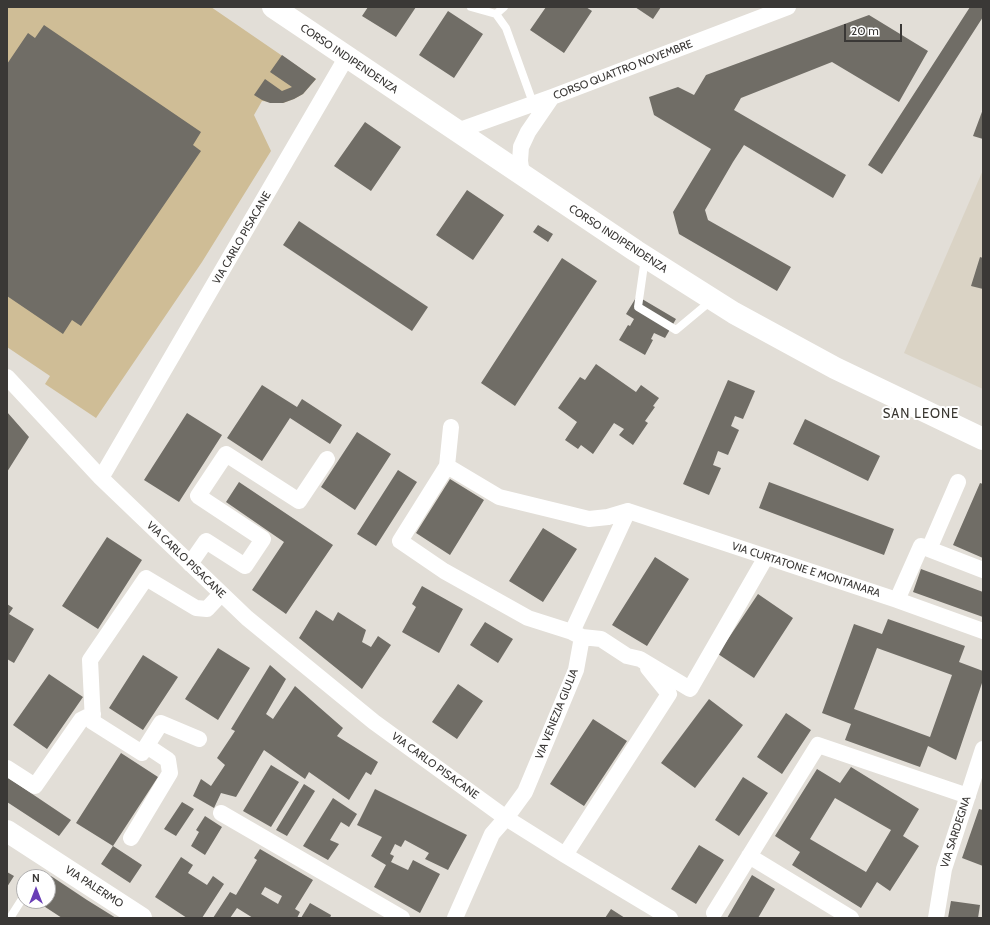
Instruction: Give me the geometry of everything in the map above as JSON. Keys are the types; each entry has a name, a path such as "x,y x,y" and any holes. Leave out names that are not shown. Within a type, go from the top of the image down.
{"main road":[{"name":"CORSO INDIPENDENZA","path":"273,7 346,58 522,175 734,313 835,368 983,439"},
{"name":"VIA PALERMO","path":"7,831 141,918"}],"street":[{"name":"CORSO QUATTRO NOVEMBRE","path":"457,131 552,97 788,7"},
{"name":"VIA CARLO PISACANE","path":"346,58 101,478 247,618 374,722 506,818 564,856 670,918"},
{"path":"522,175 520,161 521,147 528,132 552,97"},
{"path":"7,378 101,478"},
{"path":"451,427 447,466 400,541 444,571 528,618 577,635 601,639 627,656 640,659 690,689 766,557"},
{"path":"190,564 206,541 245,566 263,539 198,496 226,454 299,501 327,459"},
{"path":"447,466 499,497 589,519 608,517 628,511"},
{"path":"897,600 958,482"},
{"name":"VIA CURTATONE E MONTANARA","path":"628,511 897,600 983,631"},
{"name":"VIA VENEZIA GIULIA","path":"456,918 492,834 525,792 576,670 577,635 628,511"},
{"path":"925,547 983,570"},
{"path":"199,739 161,724 142,753 94,722 90,660 146,578 196,608 207,610 221,594"},
{"path":"564,856 669,694 640,659"},
{"path":"7,768 35,786 81,720 93,714"},
{"path":"714,914 818,745 968,796"},
{"path":"131,838 170,773 168,760 147,746"},
{"name":"VIA SARDEGNA","path":"936,918 944,869 983,748"},
{"path":"221,813 402,918"},
{"path":"749,856 851,918"}],"lane":[{"path":"471,7 496,14 506,28 533,103"},
{"path":"496,14 504,7"},
{"path":"646,257 638,307 676,330 713,299"},
{"path":"10,918 16,909"}],"shaded area":[{"path":"7,7 211,7 316,79 303,94 294,99 283,103 262,101 254,115 271,151 202,262 96,418 45,384 50,376 7,347"},
{"path":"983,170 983,389 904,353"}],"building":[{"path":"368,7 416,7 396,37 362,16"},
{"path":"546,7 586,7 592,11 564,53 530,30"},
{"path":"635,7 661,7 653,19"},
{"path":"970,7 983,7 983,17 882,174 868,165"},
{"path":"448,11 483,34 454,78 419,55"},
{"path":"869,15 928,51 899,102 832,62 741,98 734,110 846,175 833,198 744,145 733,162 705,210 708,220 791,267 777,291 679,234 673,212 711,149 654,115 649,97 678,87 694,95 706,75"},
{"path":"44,25 201,132 193,145 201,151 81,326 72,320 63,334 7,296 7,64 28,33 35,38"},
{"path":"282,55 316,79 303,94 294,99 283,103 270,103 254,95 265,79 282,91 292,87 270,72"},
{"path":"983,109 983,139 973,136"},
{"path":"365,122 401,147 371,191 334,166"},
{"path":"467,190 504,215 473,260 436,235"},
{"path":"299,221 428,307 412,331 283,245"},
{"path":"538,225 553,234 548,242 533,232"},
{"path":"980,257 983,258 983,289 971,286"},
{"path":"562,258 597,281 515,406 481,383"},
{"path":"637,296 676,319 665,338 654,333 651,339 653,340 645,355 619,340 628,325 630,326 634,319 626,314"},
{"path":"596,364 636,392 641,385 659,398 653,406 655,407 645,421 648,423 633,445 619,435 624,429 614,423 593,454 581,445 578,449 565,440 577,422 558,408 580,377 585,380"},
{"path":"728,380 755,391 743,419 735,416 731,426 739,430 728,455 718,451 713,465 721,468 709,495 683,484"},
{"path":"262,385 297,407 302,399 342,425 330,444 290,418 262,461 227,438"},
{"path":"7,412 29,437 7,472"},
{"path":"187,413 222,435 179,502 144,480"},
{"path":"805,419 880,456 868,481 793,444"},
{"path":"357,432 391,454 355,510 321,487"},
{"path":"398,470 417,482 376,546 357,534"},
{"path":"450,479 484,500 450,555 416,533"},
{"path":"239,482 333,545 286,614 252,590 284,542 226,502"},
{"path":"769,482 894,529 884,555 759,508"},
{"path":"980,483 983,484 983,558 953,545"},
{"path":"543,528 577,549 543,602 509,581"},
{"path":"107,537 142,560 98,629 62,606"},
{"path":"655,557 689,579 647,646 612,625"},
{"path":"921,569 983,592 983,617 913,592"},
{"path":"422,586 463,609 439,653 402,632 416,607 412,604"},
{"path":"758,594 793,618 754,678 718,654"},
{"path":"7,604 13,608 9,614 34,629 14,663 7,659"},
{"path":"316,610 333,621 338,612 366,630 362,642 371,647 378,636 391,645 362,689 299,638"},
{"path":"888,619 965,646 959,662 983,671 983,680 956,760 928,746 920,767 845,740 851,724 822,713 854,624 882,634","holes":["877,648 952,675 930,737 854,709"]},
{"path":"485,622 513,639 498,663 470,645"},
{"path":"218,648 250,668 218,720 185,699"},
{"path":"143,655 178,677 143,730 109,708"},
{"path":"270,665 286,679 266,714 273,719 295,686 343,728 337,736 378,762 371,775 366,772 349,800 309,772 305,779 264,750 236,797 221,793 214,808 193,796 201,779 211,786 225,765 217,758 235,731 231,729"},
{"path":"49,674 83,697 47,749 13,725"},
{"path":"458,684 483,701 457,739 432,722"},
{"path":"709,699 743,725 695,788 661,763"},
{"path":"786,713 811,730 782,774 757,757"},
{"path":"593,719 627,741 584,806 550,784"},
{"path":"121,753 158,777 113,846 76,823"},
{"path":"271,765 299,782 271,827 243,811"},
{"path":"851,767 919,809 903,836 919,846 890,891 877,882 861,908 792,865 800,852 775,836 817,769 840,783","holes":["835,798 891,830 866,872 810,839"]},
{"path":"7,777 71,820 59,836 7,802"},
{"path":"743,777 768,793 739,836 715,820"},
{"path":"304,784 315,791 287,836 276,830"},
{"path":"375,789 467,835 448,870 425,859 429,853 405,840 401,847 395,844 390,854 394,856 391,862 408,870 413,860 440,874 420,913 374,887 386,865 371,856 382,837 357,825"},
{"path":"333,798 357,814 349,827 341,822 330,840 339,844 328,860 303,846"},
{"path":"182,802 194,809 176,836 164,829"},
{"path":"979,809 983,810 983,866 962,858"},
{"path":"205,816 222,827 205,855 191,846 199,832 196,830"},
{"path":"699,845 724,860 696,904 671,889"},
{"path":"113,846 142,865 130,883 101,864"},
{"path":"260,849 313,880 295,909 300,912 297,918 253,918 237,908 230,918 213,918 230,892 236,895 257,860 254,858","holes":["265,887 282,896 278,904 261,894"]},
{"path":"181,857 193,865 188,873 207,885 213,876 224,884 202,918 187,918 155,897"},
{"path":"7,872 14,876 7,887"},
{"path":"752,875 775,889 758,918 727,918"},
{"path":"56,879 116,918 62,918 48,909 56,909"},
{"path":"951,901 980,905 978,918 948,918"},
{"path":"310,903 331,915 330,918 301,918"},
{"path":"611,909 625,918 605,918"}],"district":[{"name":"SAN LEONE","path":"921,414"}]}
